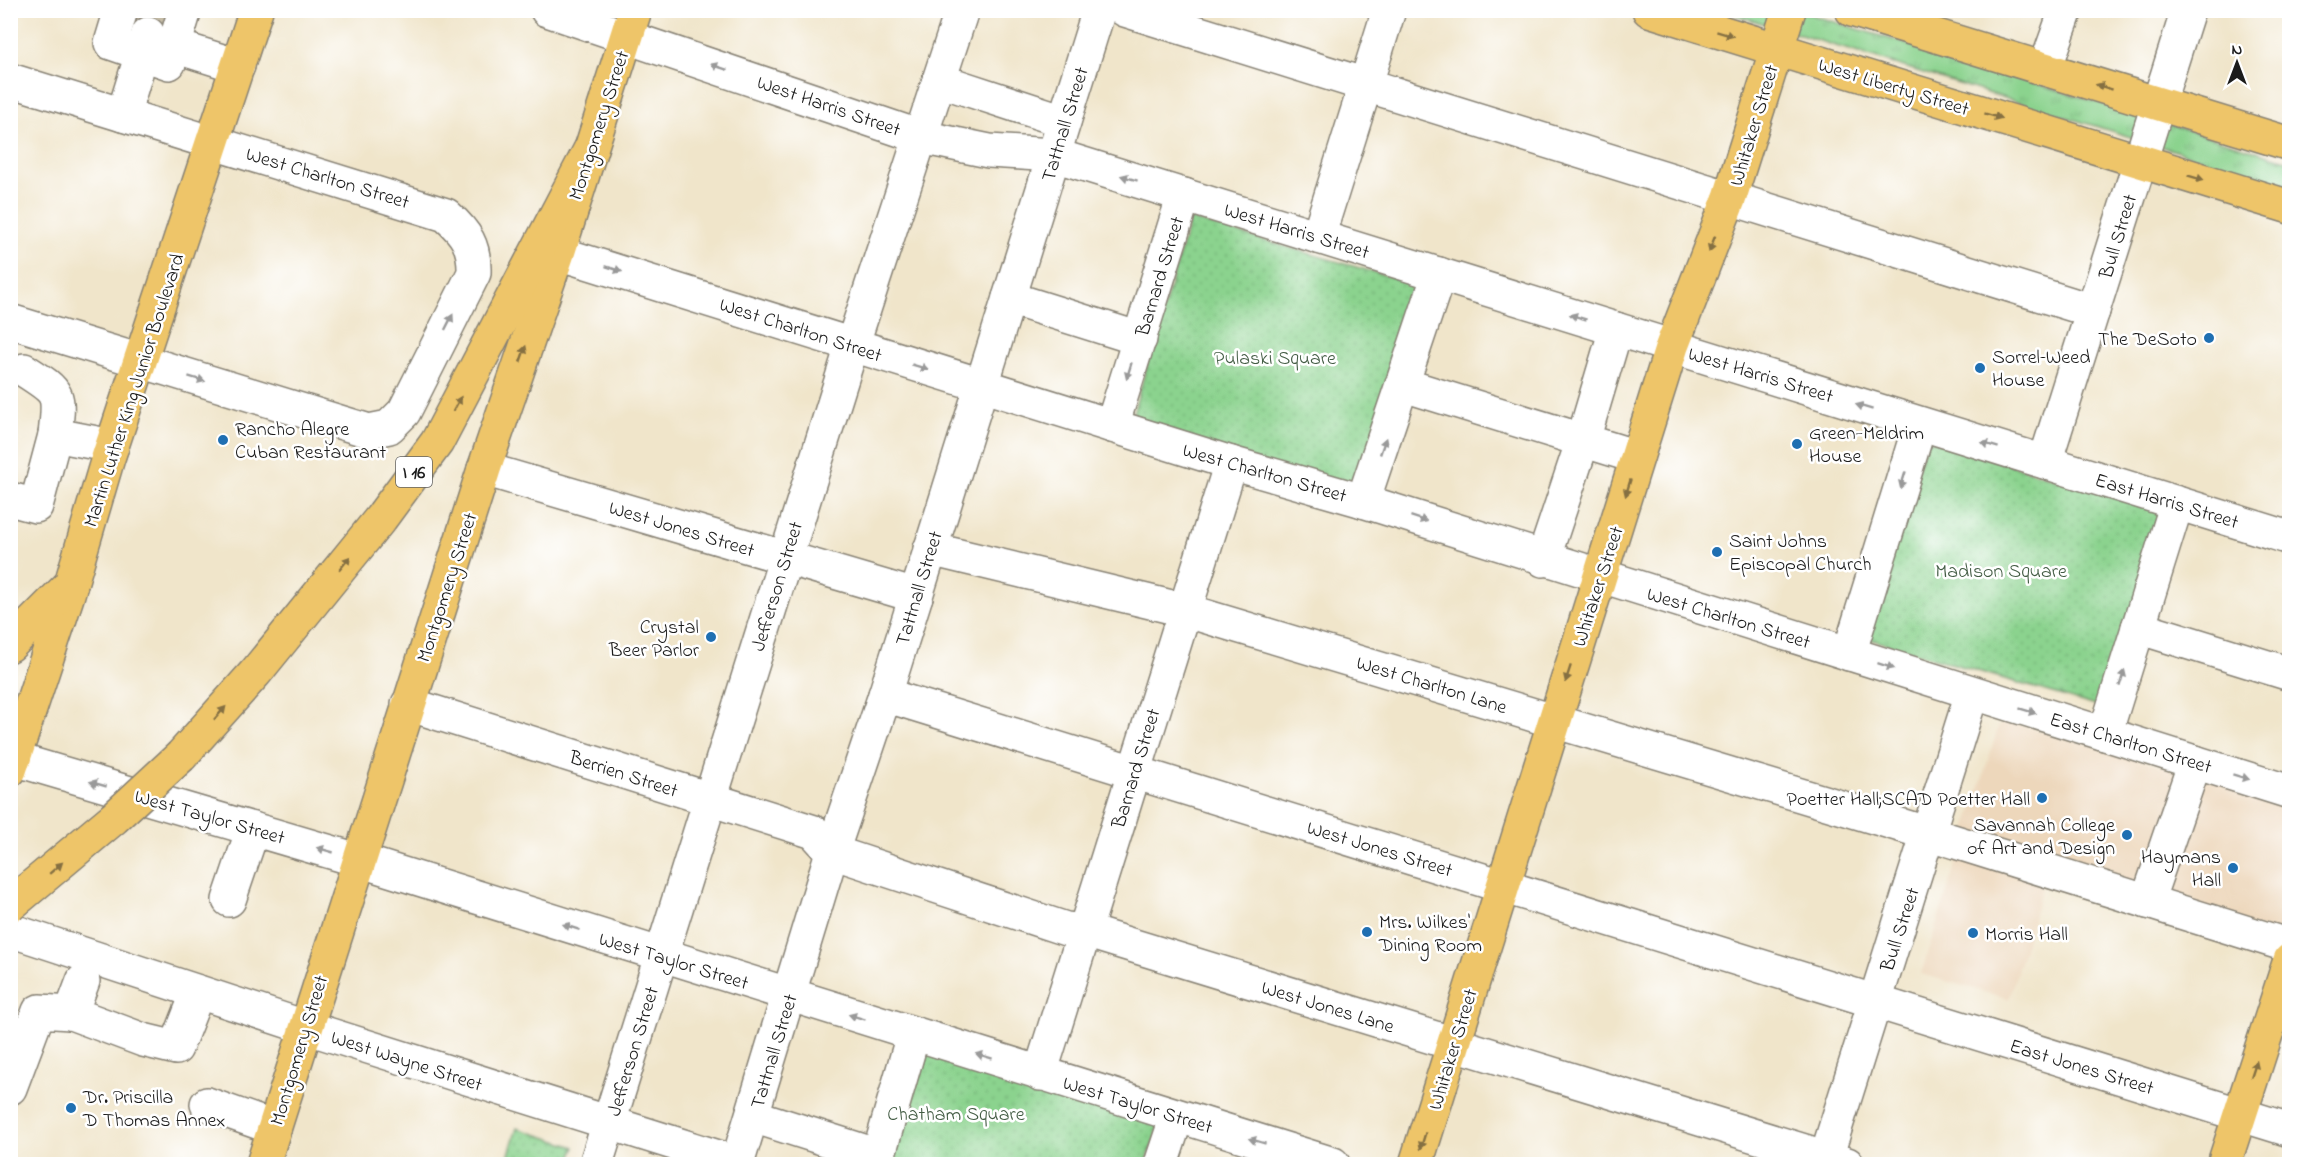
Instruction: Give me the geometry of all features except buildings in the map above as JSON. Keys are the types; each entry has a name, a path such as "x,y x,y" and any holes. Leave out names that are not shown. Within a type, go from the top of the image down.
{"main road":[{"name":"Martin Luther King Junior Boulevard","path":"12,763 71,584 112,446 256,10"},
{"name":"West Liberty Street","path":"1648,10 2289,207"},
{"name":"Whitaker Street","path":"1416,1164 1553,720 1672,346 1730,197 1789,10"},
{"path":"1852,10 2289,144"},
{"name":"Montgomery Street","path":"263,1164 408,704 484,469 558,253 631,23"},
{"name":"I 16","path":"10,905 105,826 181,756 263,663 381,518 436,442 590,150"},
{"path":"10,645 71,584"},
{"path":"2224,1164 2289,960"}],"street":[{"path":"121,10 111,43 155,45 238,66"},
{"path":"123,115 155,45 185,10"},
{"name":"West Harris Street","path":"547,10 631,23 921,136 989,151 1054,155 2046,462"},
{"name":"Jefferson Street","path":"596,1164 852,346 963,10"},
{"name":"Tattnall Street","path":"737,1164 832,852 885,694 1099,10"},
{"path":"1125,10 2093,311"},
{"path":"1318,237 1389,10"},
{"path":"2045,69 2066,10"},
{"name":"Bull Street","path":"2046,462 2188,10"},
{"name":"West Charlton Street","path":"10,80 213,143 423,220 446,214 462,229 475,254 474,273 404,412 389,427 369,431 141,362"},
{"path":"939,82 1064,122"},
{"name":"Barnard Street","path":"1112,426 1184,195"},
{"name":"West Charlton Street","path":"558,253 981,386 1363,501 1543,560 1972,693"},
{"path":"1363,501 1404,385 1439,274"},
{"path":"1009,298 1140,339"},
{"path":"10,321 141,362"},
{"path":"1543,560 1583,440 1616,329"},
{"path":"10,499 36,506 55,435 59,402 49,386 17,374 44,332"},
{"path":"1404,385 1638,457"},
{"path":"1849,654 1920,424"},
{"path":"55,435 112,446"},
{"name":"East Harris Street","path":"2046,462 2289,538"},
{"name":"Barnard Street","path":"1040,1074 1231,463"},
{"name":"West Jones Street","path":"484,469 916,596"},
{"path":"2105,734 2177,503"},
{"name":"West Charlton Lane","path":"930,549 1184,610 1930,834 2289,946"},
{"path":"2138,627 2289,674"},
{"name":"Bull Street","path":"1832,1162 1875,1002 1930,834 1972,693"},
{"name":"East Charlton Street","path":"1972,693 2289,792"},
{"name":"West Jones Street","path":"885,694 1875,1002"},
{"name":"Berrien Street","path":"408,704 814,832 832,852"},
{"path":"2147,902 2194,762"},
{"name":"West Taylor Street","path":"12,763 358,860 913,1035 1333,1164"},
{"path":"229,900 253,829"},
{"name":"West Jones Lane","path":"832,852 1066,929 1085,931 1832,1162"},
{"name":"West Wayne Street","path":"10,930 305,1027 737,1164"},
{"path":"71,1013 83,981"},
{"path":"10,1088 39,1011 71,1013 143,1040 176,1048 206,994"},
{"path":"196,1062 206,994"},
{"name":"East Jones Street","path":"1875,1002 2289,1130"},
{"path":"753,1116 877,1160 913,1035"},
{"path":"207,1104 274,1128"},
{"path":"1161,1164 1177,1116"}],"shaded area":[{"name":"Savannah College of Art and Design","path":"2001,719 2289,803 2289,937 2048,867 2009,999 1921,974"}],"green space":[{"path":"1723,11 1799,11 2289,161 2289,186"},
{"name":"Pulaski Square","path":"1190,219 1422,286 1361,495 1129,427"},
{"name":"Madison Square","path":"1927,439 2166,513 2103,708 1866,638"},
{"name":"Chatham Square","path":"924,1049 1159,1125 1146,1164 886,1164"},
{"path":"517,1128 575,1147 570,1164 506,1164"}],"tunnel":[{"path":"148,34 155,10"}],"place":[{"name":"The DeSoto","path":"2209,338"},
{"name":"Sorrel–Weed House","path":"1980,368"},
{"name":"Rancho Alegre Cuban Restaurant","path":"223,440"},
{"name":"Green-Meldrim House","path":"1797,444"},
{"name":"Saint Johns Episcopal Church","path":"1717,552"},
{"name":"Crystal Beer Parlor","path":"711,637"},
{"name":"Poetter Hall;SCAD Poetter Hall","path":"2042,798"},
{"name":"Savannah College of Art and Design","path":"2127,835"},
{"name":"Haymans Hall","path":"2233,868"},
{"name":"Mrs. Wilkes' Dining Room","path":"1367,932"},
{"name":"Morris Hall","path":"1973,933"},
{"name":"Dr. Priscilla D Thomas Annex","path":"71,1108"}]}
